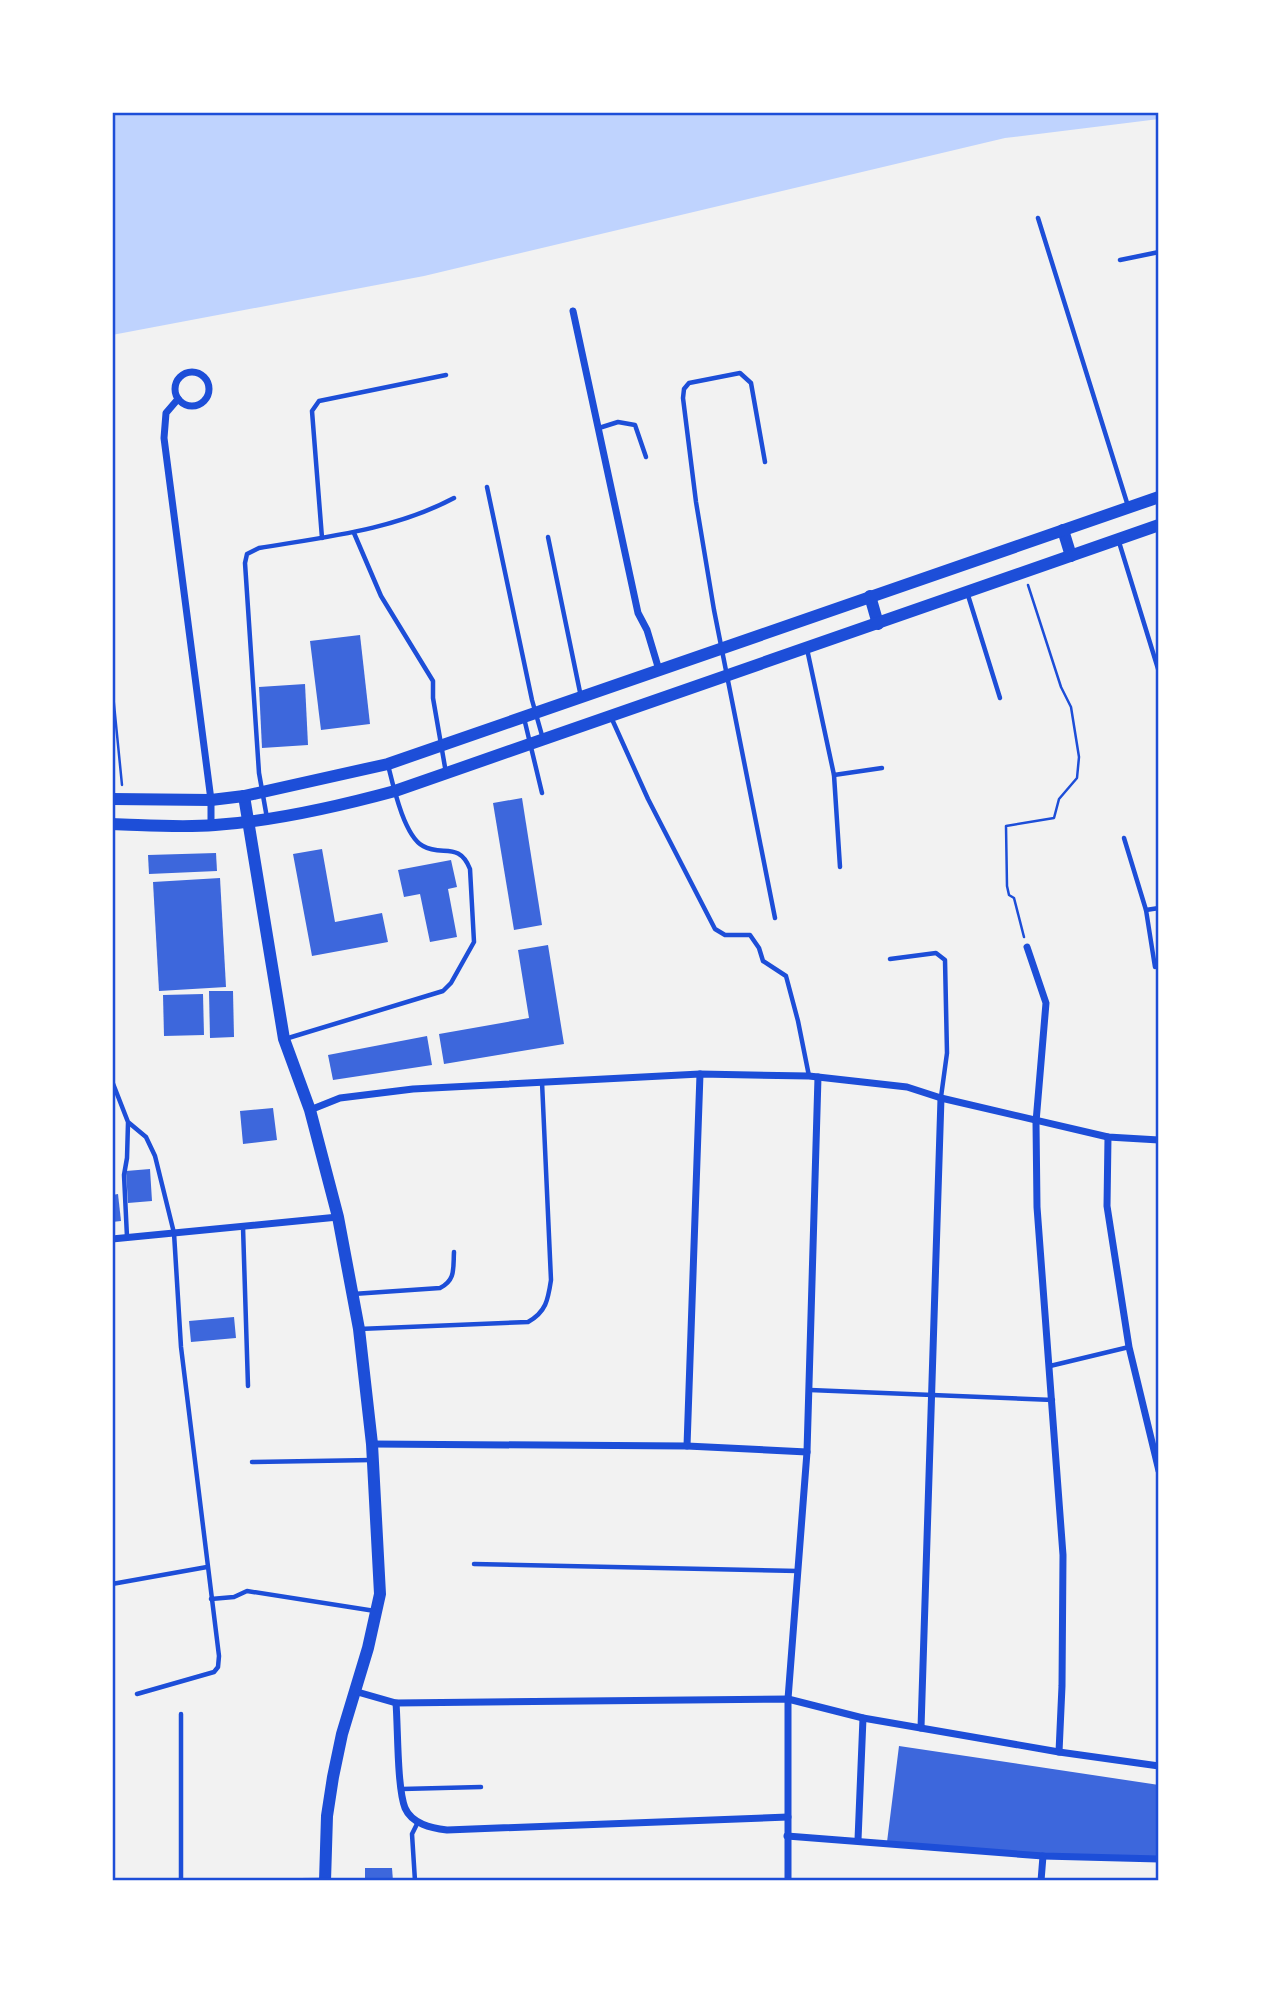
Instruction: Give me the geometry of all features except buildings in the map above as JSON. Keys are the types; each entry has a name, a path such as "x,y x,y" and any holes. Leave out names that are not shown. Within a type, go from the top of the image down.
{"main road":[{"path":"117,799 211,800 244,796 388,764 1159,497"},
{"path":"112,824 211,826 249,822 395,791 1159,526"},
{"path":"1062,530 1071,556"},
{"path":"870,596 878,624"},
{"path":"244,796 284,1039 310,1110 338,1217 359,1329 372,1444 381,1580 377,1611 342,1734 331,1790 327,1816 325,1880"}],"street":[{"path":"573,311 638,613 647,630 659,670"},
{"path":"194,372 207,380 209,395 198,406 183,404 178,399 175,392 180,377 194,372"},
{"path":"178,399 166,413 164,438 211,800 211,826"},
{"path":"1027,947 1046,1003 1036,1122 1037,1207 1063,1555 1059,1752"},
{"path":"687,1446 700,1074"},
{"path":"310,1110 340,1098 401,1090 700,1074 813,1077 907,1087 1036,1122 1108,1137 1159,1140"},
{"path":"788,1881 788,1699 810,1390 813,1077"},
{"path":"921,1728 941,1098"},
{"path":"1108,1137 1107,1206 1129,1348 1159,1471"},
{"path":"112,1239 338,1217"},
{"path":"372,1444 687,1446 807,1452"},
{"path":"354,1691 396,1703 788,1699 863,1718 1059,1752 1159,1766"},
{"path":"396,1703 402,1789 406,1809 418,1822 432,1828 447,1830 788,1817"},
{"path":"858,1840 863,1718"},
{"path":"787,1836 1043,1856 1159,1859"},
{"path":"1041,1881 1043,1856"}],"lane":[{"path":"1038,218 1128,507"},
{"path":"1120,260 1159,252"},
{"path":"765,462 751,383 745,376 740,373 689,383 684,389 683,398 696,502 726,677 775,918"},
{"path":"322,538 312,411 315,405 319,401 446,375"},
{"path":"598,428 618,422 635,425 646,457"},
{"path":"487,487 530,715 538,742 542,793"},
{"path":"267,819 262,791 245,563 247,554 252,550 354,533 430,511 454,498"},
{"path":"354,533 381,596 433,681 433,698 446,773"},
{"path":"548,537 581,698"},
{"path":"1118,539 1159,672"},
{"path":"967,592 1000,698"},
{"path":"807,648 834,775 840,867"},
{"path":"530,715 538,742"},
{"path":"611,717 648,799 715,929 725,935 750,935 759,948 763,961 786,976 813,1077"},
{"path":"284,1039 443,991 451,983 474,942 470,869 466,859 459,854 424,847 410,833 388,764"},
{"path":"834,775 882,768"},
{"path":"1124,838 1146,911 1155,967"},
{"path":"1146,911 1159,908"},
{"path":"890,959 936,953 946,960 947,1053 941,1098"},
{"path":"112,1081 128,1122 124,1175 127,1237"},
{"path":"359,1329 528,1322 538,1316 547,1304 551,1280 542,1081"},
{"path":"128,1122 146,1137 155,1156 174,1233 181,1347 219,1656 218,1667 214,1672 138,1694"},
{"path":"243,1227 248,1387"},
{"path":"352,1294 440,1287 449,1283 453,1276 454,1252"},
{"path":"1050,1366 1129,1348"},
{"path":"810,1390 1053,1400"},
{"path":"251,1462 373,1460"},
{"path":"474,1564 799,1572"},
{"path":"112,1584 207,1567"},
{"path":"211,1599 234,1597 247,1591 377,1611"},
{"path":"181,1714 181,1881"},
{"path":"402,1789 481,1787"},
{"path":"415,1881 412,1834 418,1822"},
{"path":"229,1881 325,1880"}],"path":[{"path":"1024,572 1061,687 1071,707 1080,766 1077,778 1059,799 1054,818 1006,826 1007,886 1009,895 1014,898 1027,947"},
{"path":"112,684 117,799"}],"water":[{"path":"112,112 1159,112 1159,119 1005,138 424,276 112,335"}]}
